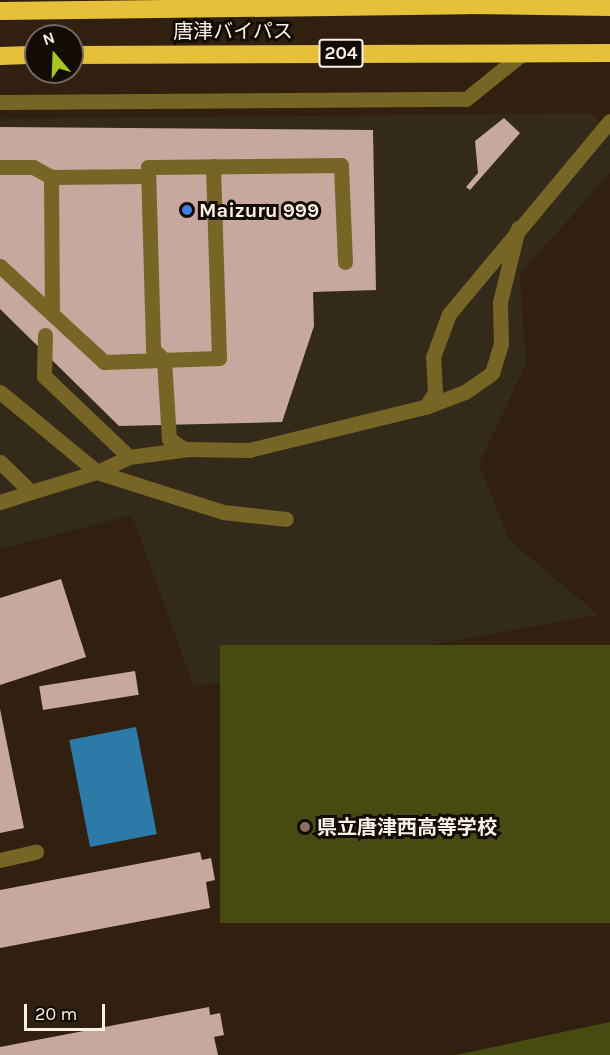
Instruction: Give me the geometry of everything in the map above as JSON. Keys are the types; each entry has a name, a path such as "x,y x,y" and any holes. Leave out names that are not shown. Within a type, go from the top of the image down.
{"highway":[{"name":"唐津バイパス","path":"0,11 465,2 610,7"},
{"name":"唐津バイパス","path":"84,55 610,53"},
{"path":"0,56 24,55"}],"street":[{"path":"0,102 466,99 523,53"},
{"path":"428,406 435,392 433,357 449,314 518,228 610,121"},
{"path":"184,449 169,439 166,422 164,360 153,349 148,167 341,165 345,262"},
{"path":"0,266 105,362 219,358 213,166"},
{"path":"0,167 33,167 51,177 148,176"},
{"path":"51,177 52,314"},
{"path":"0,502 97,472 129,457 184,449 249,450 428,406 465,392 492,373 501,344 500,302 518,228"},
{"path":"45,335 44,376 129,457"},
{"path":"0,392 97,472 223,512 286,519"},
{"path":"0,462 31,492"},
{"path":"0,860 36,852"}],"shaded area":[{"path":"591,113 610,131 610,173 520,274 526,364 479,464 509,540 598,615 194,687 132,515 0,549 0,119"}],"green space":[{"path":"220,645 610,645 610,923 220,923"},
{"path":"610,1022 610,1055 456,1055"}],"water":[{"path":"136,727 157,834 90,847 69,740"}],"building":[{"path":"504,118 520,133 470,190 466,187 478,173 475,141"},
{"name":"Maizuru 999","path":"0,127 373,130 376,290 313,292 314,326 282,422 119,426 0,309"},
{"path":"61,579 86,657 0,685 0,598"},
{"path":"135,671 139,695 43,710 39,686"},
{"path":"0,709 24,828 0,833"},
{"path":"200,852 202,860 211,858 215,880 206,882 210,908 0,948 0,890"},
{"path":"209,1007 210,1015 220,1013 224,1035 214,1037 218,1055 0,1055 0,1047"}],"place":[{"name":"Maizuru 999","path":"187,210"},
{"name":"県立唐津西高等学校","path":"305,827"}]}
